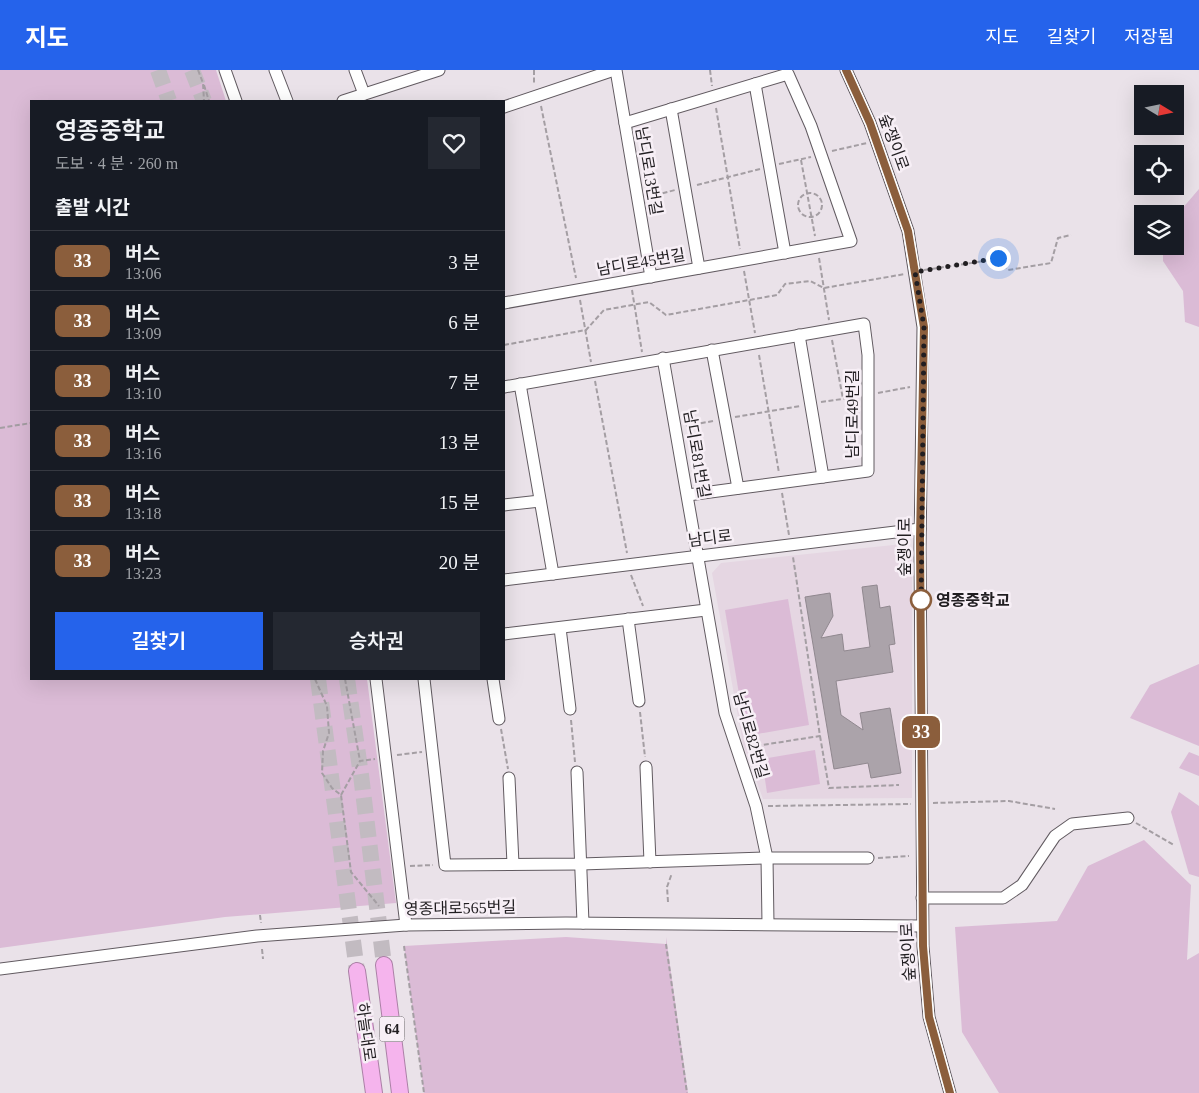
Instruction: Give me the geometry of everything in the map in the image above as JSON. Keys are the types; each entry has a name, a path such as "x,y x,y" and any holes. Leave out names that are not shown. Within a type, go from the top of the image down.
{"highway":[{"name":"하늘대로","path":"384,965 400,1093"},
{"name":"하늘대로","path":"357,971 374,1093"}],"street":[{"path":"224,70 236,100"},
{"path":"275,70 287,100"},
{"path":"355,70 364,94"},
{"path":"346,100 436,70"},
{"path":"505,107 615,70"},
{"name":"남디로13번길","path":"615,70 651,277"},
{"name":"숲쟁이로","path":"846,70 876,140 908,231 924,327 920,529 922,926 929,1017 950,1093"},
{"name":"남디로45번길","path":"505,299 578,290 851,241 811,126 788,74 625,123"},
{"path":"755,84 785,253"},
{"path":"671,109 699,268"},
{"name":"남디로49번길","path":"505,387 663,358 864,324 868,355 868,471 823,476 799,335"},
{"path":"712,350 738,488"},
{"name":"남디로81번길","path":"663,358 699,556"},
{"path":"520,384 554,574"},
{"path":"688,495 823,476"},
{"path":"505,505 540,501"},
{"name":"남디로","path":"505,580 920,529"},
{"name":"남디로82번길","path":"699,556 706,610 725,713 756,806 767,858 768,924"},
{"path":"505,634 706,610"},
{"path":"628,620 638,701"},
{"path":"560,628 570,709"},
{"path":"376,680 406,925"},
{"path":"424,680 445,864 581,864 767,858 868,858"},
{"path":"494,680 499,719"},
{"path":"646,767 650,862"},
{"path":"576,772 583,923"},
{"path":"509,778 513,864"},
{"path":"922,898 1003,898 1022,885 1055,836 1072,824 1128,818"},
{"name":"영종대로565번길","path":"0,969 257,936 406,925 583,923 922,926"}],"path":[{"path":"198,70 210,100"},
{"path":"534,70 533,80 544,115 632,577 648,617"},
{"path":"710,70 713,90"},
{"path":"203,83 204,100"},
{"path":"714,99 756,337"},
{"path":"829,152 876,140"},
{"path":"773,166 810,157"},
{"path":"801,159 818,247 830,330 843,399"},
{"path":"691,186 764,168"},
{"path":"638,199 682,188"},
{"path":"807,193 818,196 822,203 819,213 812,217 804,215 799,209 798,201 807,193"},
{"path":"505,345 586,330 604,310 634,304 649,302 666,315 777,295 785,284 810,281 824,288 998,258 1008,270 1051,263 1058,238 1072,235"},
{"path":"630,280 644,362"},
{"path":"757,346 780,478"},
{"path":"0,428 30,423"},
{"path":"782,488 820,736 830,788 899,785"},
{"path":"315,680 328,706 329,733 323,751 322,773 332,788 341,796 351,872 379,906"},
{"path":"345,680 360,761"},
{"path":"638,701 646,767"},
{"path":"570,709 576,772"},
{"path":"499,719 509,778"},
{"path":"737,749 820,736"},
{"path":"756,806 1009,801 1055,809"},
{"path":"1128,818 1174,845"},
{"path":"868,858 909,856"},
{"path":"668,902 668,887 677,861"},
{"path":"399,866 445,864"},
{"path":"260,915 261,924"},
{"path":"666,944 688,1093"},
{"path":"404,946 424,1093"},
{"path":"262,949 263,959"}],"shaded area":[{"path":"0,70 216,70 226,100 30,100 30,680 367,680 396,903 225,917 0,948"},
{"path":"1199,189 1199,327 1185,322 1183,291 1163,261 1163,255 1184,255 1184,206"},
{"name":"영종중학교","path":"903,544 912,553 912,798 763,799 743,744 712,573 721,563"},
{"path":"788,599 809,725 746,736 725,610"},
{"path":"1199,664 1199,746 1130,718 1150,685"},
{"path":"815,750 820,784 767,793 762,759"},
{"path":"1189,752 1199,756 1199,776 1179,768"},
{"path":"1179,792 1199,806 1199,877 1189,874 1171,812"},
{"path":"1144,840 1191,885 1187,960 1199,953 1199,1093 999,1093 962,1032 955,927 1057,921 1088,866"},
{"path":"566,937 666,944 666,937 688,1093 424,1093 404,946"}],"building":[{"path":"877,585 880,608 890,606 895,644 889,645 893,672 836,681 841,715 863,730 860,713 890,708 901,773 871,778 868,763 834,769 805,597 830,593 833,616 821,638 842,634 844,651 870,647 862,587"}],"tunnel":[{"path":"158,70 169,100"},
{"path":"192,70 204,100"},
{"path":"318,680 357,971"},
{"path":"347,680 361,775 384,965"}],"bus line":[{"name":"33","path":"846,70 870,123 908,231 924,327 920,539 923,946 929,1017 950,1093"}],"place":[{"name":"영종중학교","path":"921,600"}],"route":[{"path":"921,600 921,608 920,539 924,327 915,272 998,258"}]}
